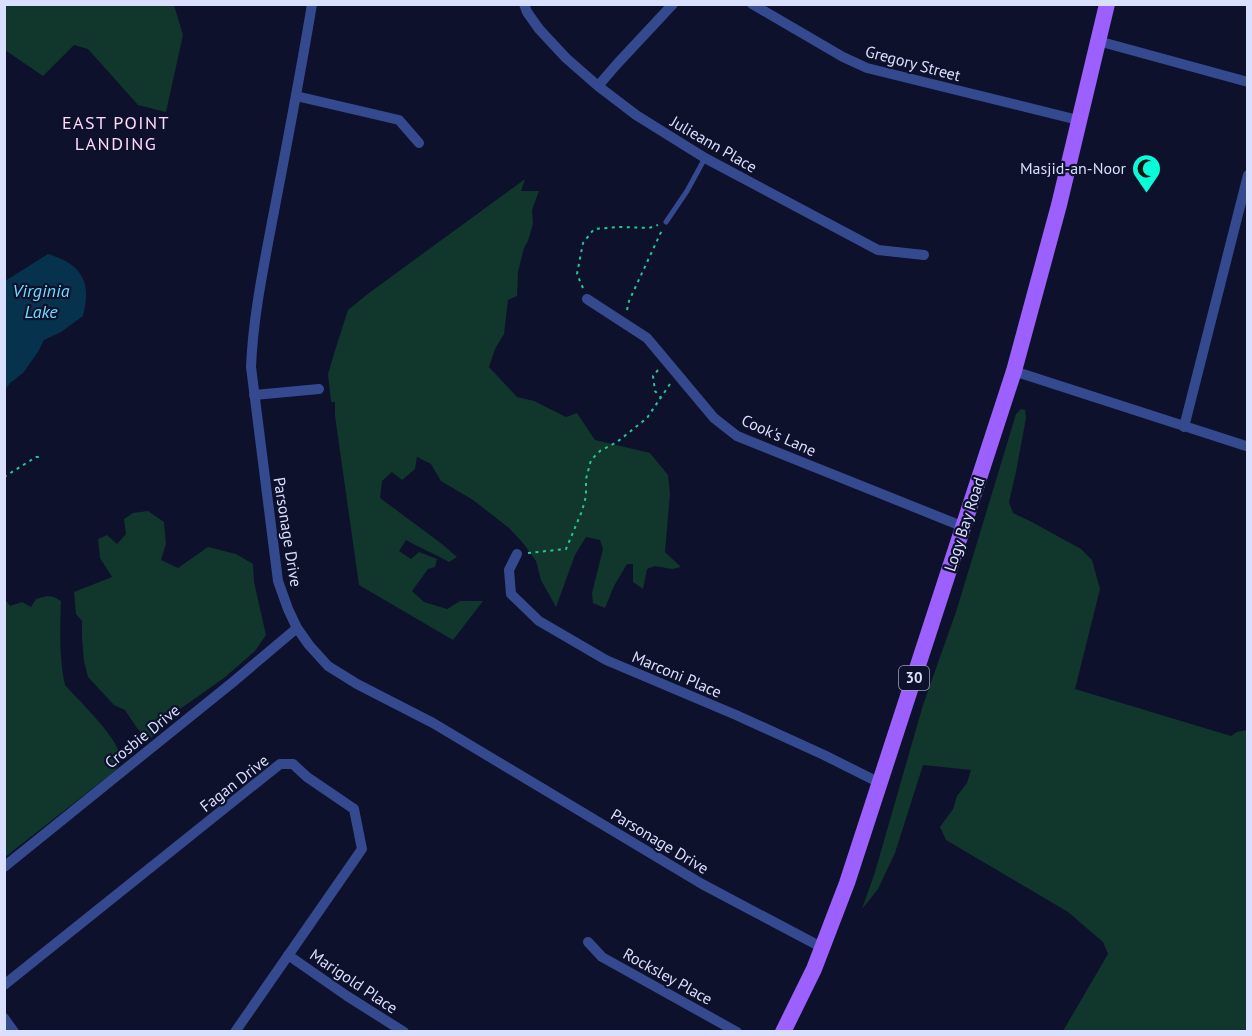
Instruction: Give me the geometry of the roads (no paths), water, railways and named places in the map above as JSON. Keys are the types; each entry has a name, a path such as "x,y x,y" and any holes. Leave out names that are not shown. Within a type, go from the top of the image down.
{"main road":[{"name":"Logy Bay Road","path":"783,1032 823,948 847,883 1014,372 1056,214 1107,4"}],"street":[{"name":"Parsonage Drive","path":"312,4 261,282 252,343 251,367 278,581 297,628 328,666 357,684 433,723 702,884 823,948"},
{"name":"Julieann Place","path":"524,4 539,29 566,58 636,116 705,158 878,250 924,255"},
{"path":"598,86 673,4"},
{"name":"Gregory Street","path":"752,4 843,57 867,68 1078,120"},
{"path":"1098,41 1248,82"},
{"path":"296,96 399,120 419,143"},
{"path":"1184,427 1248,175"},
{"name":"Cook's Lane","path":"587,299 646,338 714,418 737,436 964,527"},
{"path":"1014,372 1246,446"},
{"path":"254,394 320,389"},
{"name":"Marconi Place","path":"516,554 509,570 511,594 539,621 606,660 746,719 880,783"},
{"name":"Crosbie Drive","path":"4,867 297,628"},
{"name":"Fagan Drive","path":"4,985 280,764 293,764 307,777 354,809 362,849 235,1032"},
{"name":"Rocksley Place","path":"588,942 602,957 737,1032"},
{"name":"Marigold Place","path":"288,955 404,1032"},
{"path":"4,1018 14,1032"}],"lane":[{"path":"666,222 687,191 705,158"}],"water":[{"name":"Virginia Lake","path":"48,254 69,263 82,276 86,293 83,316 61,332 44,340 23,373 5,390 5,281"}],"place":[{"name":"Masjid-an-Noor","path":"1147,194"}],"district":[{"name":"EAST POINT LANDING","path":"116,133"}]}
